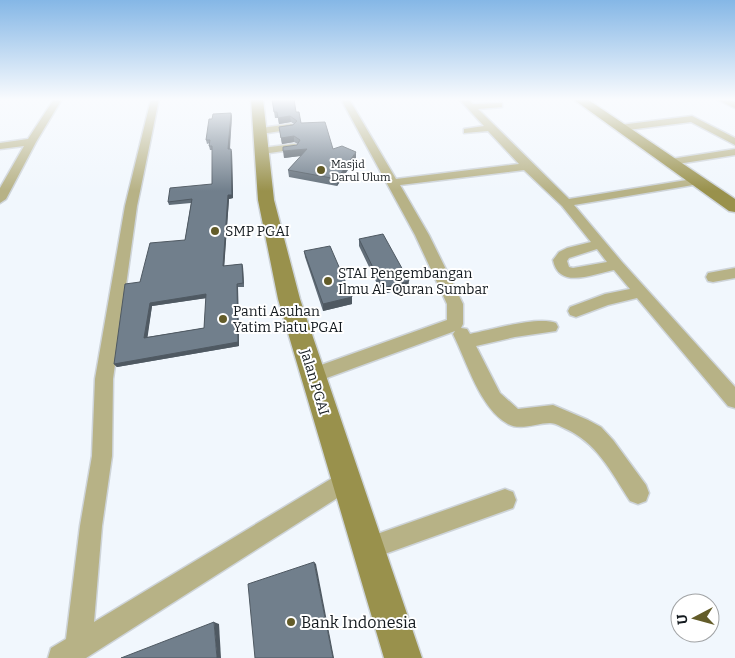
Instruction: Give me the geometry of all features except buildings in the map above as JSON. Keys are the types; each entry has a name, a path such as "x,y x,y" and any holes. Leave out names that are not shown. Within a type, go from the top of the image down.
{"street":[{"path":"0,199 39,130"},
{"path":"70,652 102,456 104,379 131,206 148,130"},
{"path":"261,131 271,130"},
{"path":"363,130 422,235 455,304 455,324 494,399 508,414 515,418 553,414 588,430 606,447 638,493"},
{"path":"467,131 478,130"},
{"path":"494,130 526,166 566,203 617,265 735,400"},
{"path":"623,130 735,207"},
{"path":"720,130 735,142"},
{"name":"Jalan PGAI","path":"261,131 266,200 289,300 403,658"},
{"path":"0,146 31,142"},
{"path":"262,151 294,147"},
{"path":"671,162 735,152"},
{"path":"392,183 526,166"},
{"path":"566,203 699,181"},
{"path":"600,244 564,255 560,260 562,269 567,273 573,273 617,265"},
{"path":"713,277 735,273"},
{"path":"576,311 605,300 641,292"},
{"path":"313,375 455,324"},
{"path":"466,342 515,331 550,328"},
{"path":"70,652 346,481"},
{"path":"368,548 505,500"}],"place":[{"name":"Masjid Darul Ulum","path":"321,170"},
{"name":"SMP PGAI","path":"215,231"},
{"name":"STAI Pengembangan Ilmu Al-Quran Sumbar","path":"328,281"},
{"name":"Panti Asuhan Yatim Piatu PGAI","path":"223,319"},
{"name":"Bank Indonesia","path":"291,622"}]}
